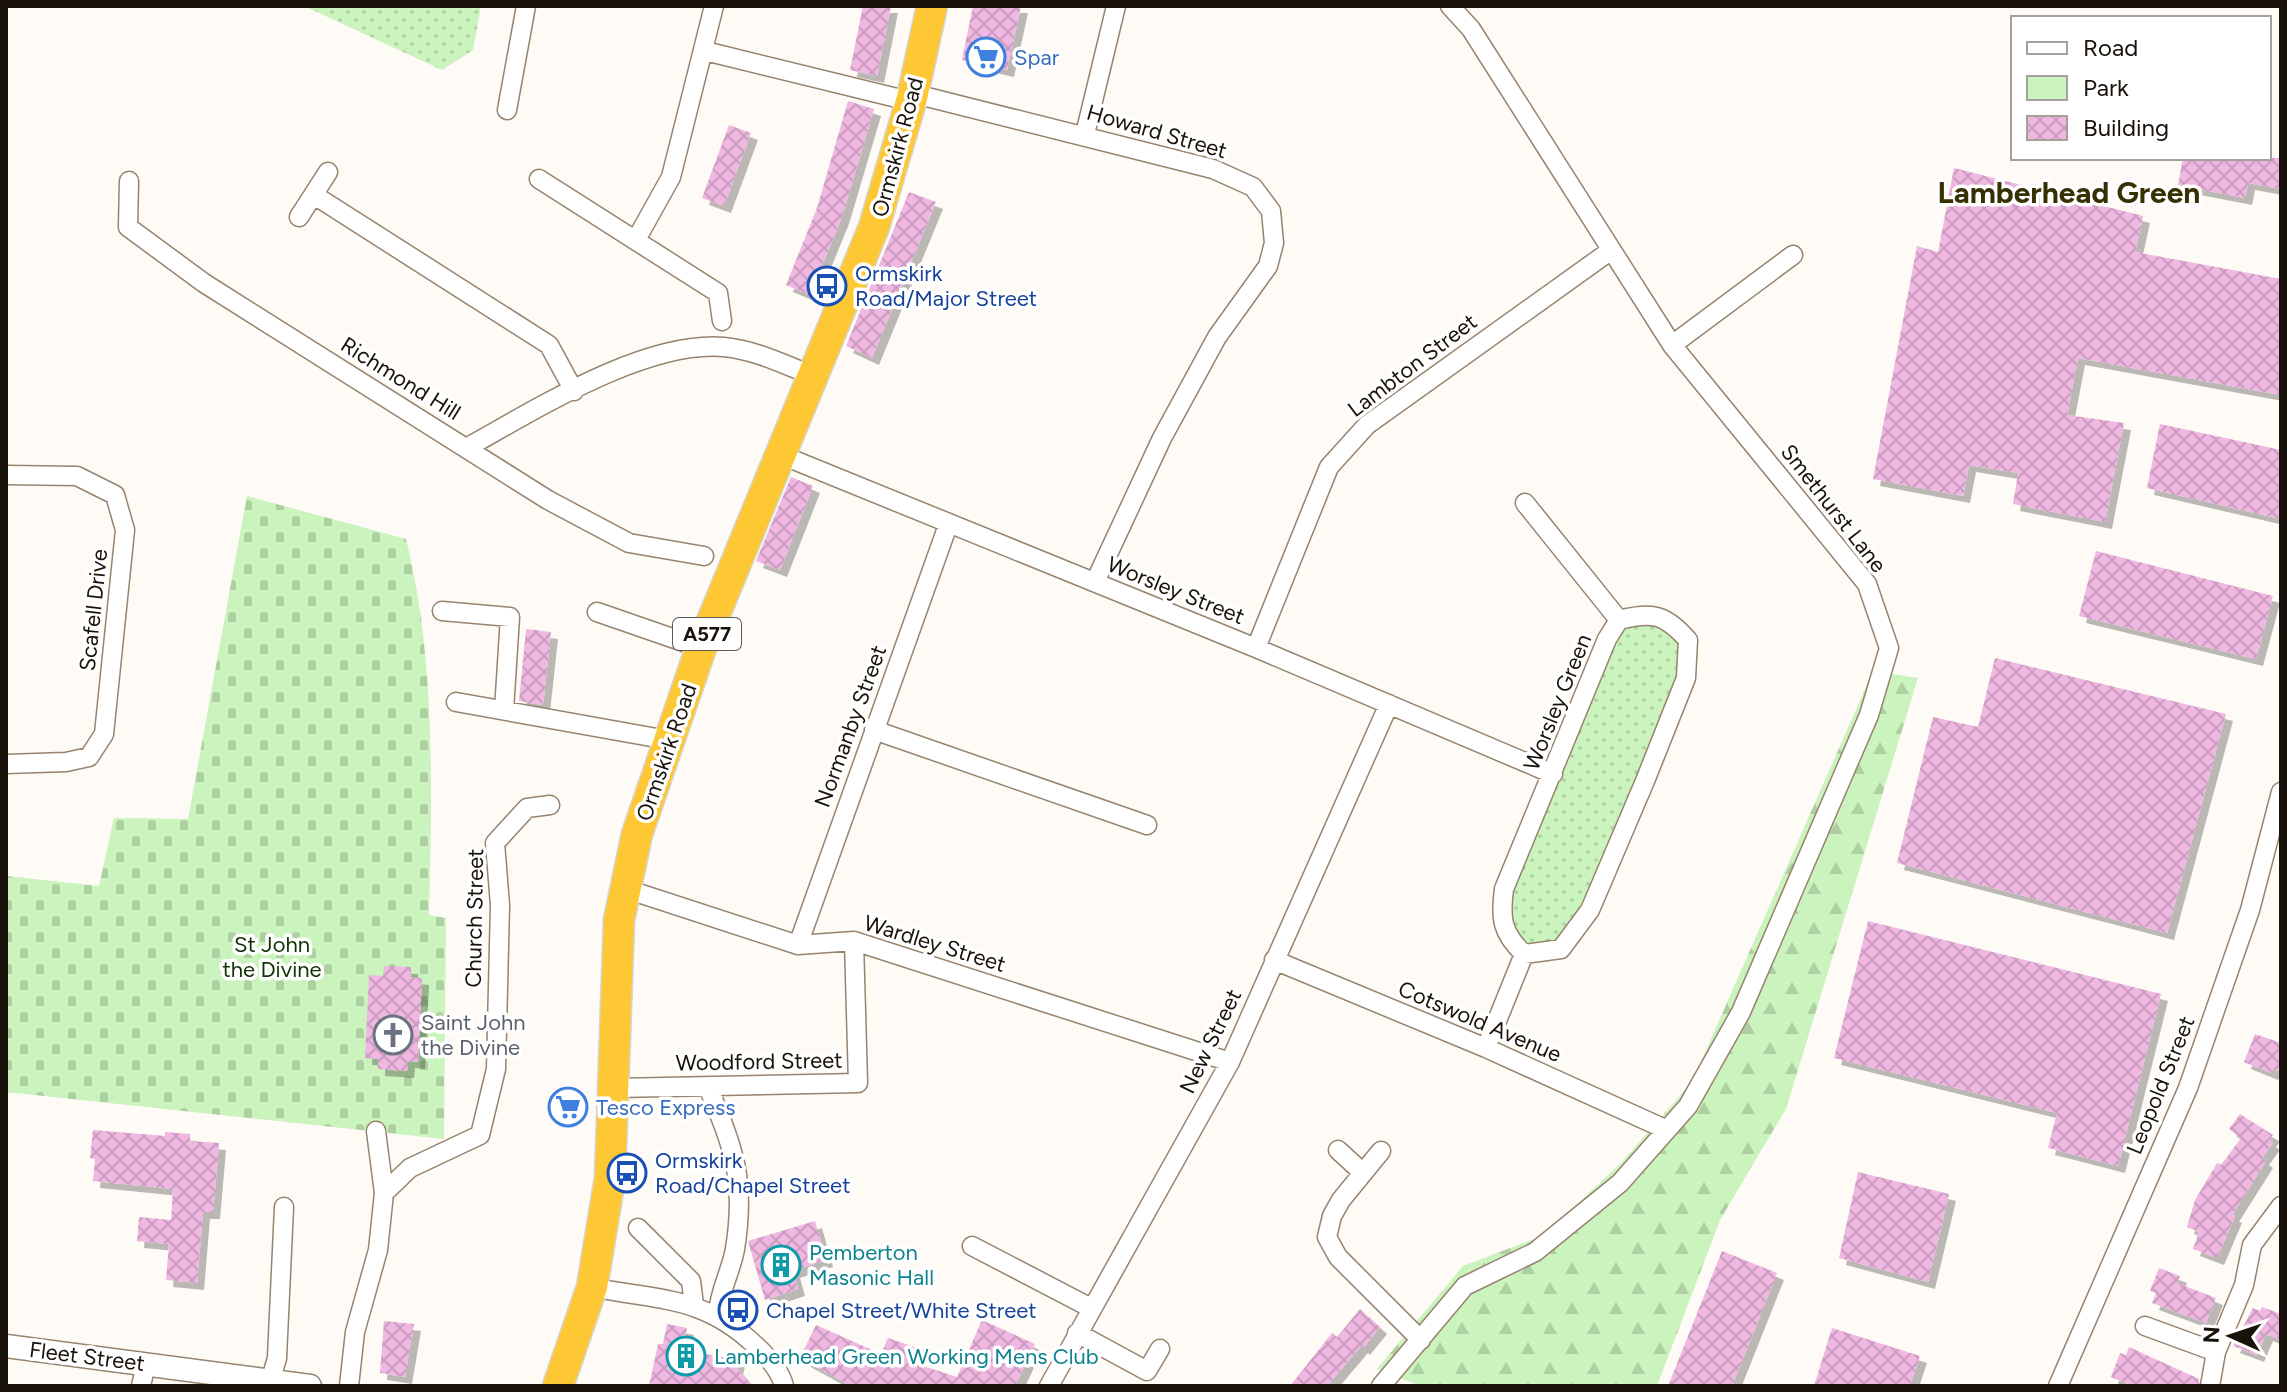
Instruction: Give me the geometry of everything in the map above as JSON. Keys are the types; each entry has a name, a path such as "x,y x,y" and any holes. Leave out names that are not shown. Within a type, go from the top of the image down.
{"highway":[{"name":"Ormskirk Road","path":"558,1386 592,1287 610,1178 616,1088 617,963 623,888 668,740 701,648 874,227 912,98 932,6"}],"street":[{"path":"507,110 526,6"},
{"path":"637,238 671,177 714,6"},
{"path":"1085,134 1116,6"},
{"name":"Smethurst Lane","path":"1381,1386 1465,1286 1535,1252 1620,1183 1688,1106 1741,1012 1869,715 1889,648 1867,584 1672,345 1471,29 1450,6"},
{"name":"Howard Street","path":"705,51 853,88 912,98 927,97 1085,134 1213,169 1253,187 1271,211 1274,243 1268,266 1217,337 1162,438 1095,582"},
{"path":"299,217 328,172"},
{"path":"539,179 637,238 718,293 722,321"},
{"name":"Richmond Hill","path":"129,181 128,227 204,283 548,500 629,543 704,556"},
{"path":"314,195 549,345 574,391"},
{"name":"Lambton Street","path":"1256,648 1329,467 1367,425 1610,251"},
{"path":"1672,345 1793,255"},
{"path":"466,448 574,391 643,359 704,346 757,354 811,375"},
{"name":"Worsley Street","path":"779,454 1256,648 1553,774"},
{"name":"Scafell Drive","path":"6,475 77,476 115,495 125,530 104,734 89,757 66,762 6,764"},
{"path":"1525,503 1619,620"},
{"name":"Normanby Street","path":"798,945 948,525"},
{"path":"442,611 510,617 504,710"},
{"path":"597,612 701,648"},
{"name":"Worsley Green","path":"1641,614 1669,619 1688,640 1686,678 1590,910 1561,949 1524,954 1507,938 1501,917 1504,889 1607,639 1619,620 1641,614"},
{"path":"456,702 668,740"},
{"name":"New Street","path":"1049,1386 1230,1062 1389,704"},
{"path":"874,730 1147,825"},
{"name":"Leopold Street","path":"2058,1386 2188,1088 2250,910 2281,792"},
{"name":"Church Street","path":"384,1193 410,1168 480,1135 496,1069 500,905 495,843 527,808 550,805"},
{"name":"Wardley Street","path":"623,888 798,945 854,941 1230,1062"},
{"name":"Woodford Street","path":"616,1088 858,1083 854,941"},
{"path":"1486,1048 1524,954"},
{"name":"Cotswold Avenue","path":"1274,960 1486,1048 1665,1129"},
{"path":"708,1087 735,1149 739,1177 735,1250 722,1287 718,1314"},
{"path":"349,1386 355,1332 378,1250 384,1193 376,1131"},
{"path":"1338,1150 1363,1173"},
{"path":"1381,1151 1336,1208 1327,1237 1338,1257 1421,1340"},
{"path":"2210,1386 2216,1352 2244,1285 2252,1245 2281,1206"},
{"path":"270,1383 277,1358 284,1207"},
{"path":"638,1228 691,1281 694,1305"},
{"path":"972,1246 1091,1308"},
{"path":"592,1287 694,1305 718,1314 769,1358 784,1386"},
{"path":"2145,1326 2216,1352"},
{"path":"1077,1333 1147,1371 1160,1349"},
{"name":"Fleet Street","path":"6,1346 144,1375 310,1386"}],"green space":[{"path":"304,6 481,6 473,50 442,70"},
{"name":"St John the Divine","path":"247,496 406,539 423,631 430,726 429,915 446,918 444,1139 6,1092 6,876 99,886 114,818 188,819"},
{"path":"1641,614 1688,640 1645,781 1561,949 1524,954 1507,938 1504,889 1607,639"},
{"path":"1873,671 1918,678 1786,1109 1720,1220 1657,1386 1420,1386 1377,1369 1463,1266 1544,1235 1621,1163 1692,1082"}],"building":[{"path":"863,6 891,6 877,76 850,70"},
{"path":"973,6 1021,6 1007,70 962,60"},
{"path":"848,101 874,109 842,217 810,295 786,285 817,208"},
{"path":"729,125 751,133 724,206 702,198"},
{"path":"2281,158 2281,189 2248,183 2245,198 2178,185 2183,160"},
{"path":"1954,168 2143,216 2135,252 2281,279 2281,395 2078,358 2067,415 2124,423 2105,522 2013,504 2018,473 1969,465 1963,496 1873,479 1917,246 1938,252"},
{"path":"909,192 936,202 872,358 846,346"},
{"path":"2160,424 2281,450 2281,519 2147,488"},
{"path":"791,477 813,486 780,570 756,561"},
{"path":"2096,551 2273,596 2256,659 2079,616"},
{"path":"526,629 551,632 543,705 519,701"},
{"path":"1995,658 2226,714 2167,933 1897,863 1933,717 1978,727"},
{"path":"1868,921 2161,994 2118,1166 2048,1148 2057,1113 1834,1058"},
{"name":"Saint John the Divine","path":"384,966 411,967 411,977 422,978 418,1062 408,1061 407,1071 378,1069 378,1059 365,1058 369,975 383,976"},
{"path":"2255,1034 2281,1043 2281,1072 2273,1069 2271,1073 2244,1062"},
{"path":"2240,1114 2273,1135 2269,1140 2273,1143 2262,1158 2266,1161 2232,1215 2235,1216 2217,1258 2193,1249 2199,1232 2187,1227 2195,1200 2217,1163 2221,1165 2241,1138 2229,1129"},
{"path":"93,1130 165,1136 165,1132 190,1134 190,1141 219,1143 213,1212 203,1212 197,1283 166,1280 169,1244 137,1241 139,1217 171,1220 173,1189 93,1181 95,1159 90,1158"},
{"path":"1858,1172 1949,1194 1928,1282 1839,1258"},
{"name":"Pemberton Masonic Hall","path":"815,1221 826,1260 793,1271 798,1289 765,1300 748,1241"},
{"path":"1722,1251 1777,1273 1732,1386 1668,1386"},
{"path":"2159,1268 2180,1276 2177,1283 2216,1298 2206,1323 2152,1303 2156,1293 2150,1291"},
{"path":"2262,1307 2281,1314 2281,1340 2266,1334 2257,1355 2233,1346 2253,1308 2260,1311"},
{"path":"1360,1309 1380,1327 1363,1348 1361,1346 1327,1386 1290,1386 1332,1333 1337,1337"},
{"path":"982,1320 1035,1344 1015,1386 851,1386 800,1358 816,1325 881,1354 888,1338 923,1350 917,1364 957,1377"},
{"path":"384,1321 414,1324 405,1377 380,1373"},
{"name":"Lamberhead Green Working Mens Club","path":"667,1324 687,1328 684,1340 698,1343 696,1352 738,1360 736,1367 752,1386 649,1386 658,1344 663,1344"},
{"path":"1832,1328 1920,1356 1910,1386 1814,1386"},
{"path":"2129,1347 2199,1379 2198,1386 2133,1386 2111,1377 2120,1353 2126,1355"}],"place":[{"name":"Spar","path":"986,57"},
{"name":"Ormskirk Road/Major Street","path":"827,286"},
{"name":"Saint John the Divine","path":"393,1035"},
{"name":"Tesco Express","path":"568,1107"},
{"name":"Ormskirk Road/Chapel Street","path":"627,1173"},
{"name":"Pemberton Masonic Hall","path":"781,1265"},
{"name":"Chapel Street/White Street","path":"738,1310"},
{"name":"Lamberhead Green Working Mens Club","path":"686,1356"}],"district":[{"name":"Lamberhead Green","path":"2069,193"}]}
